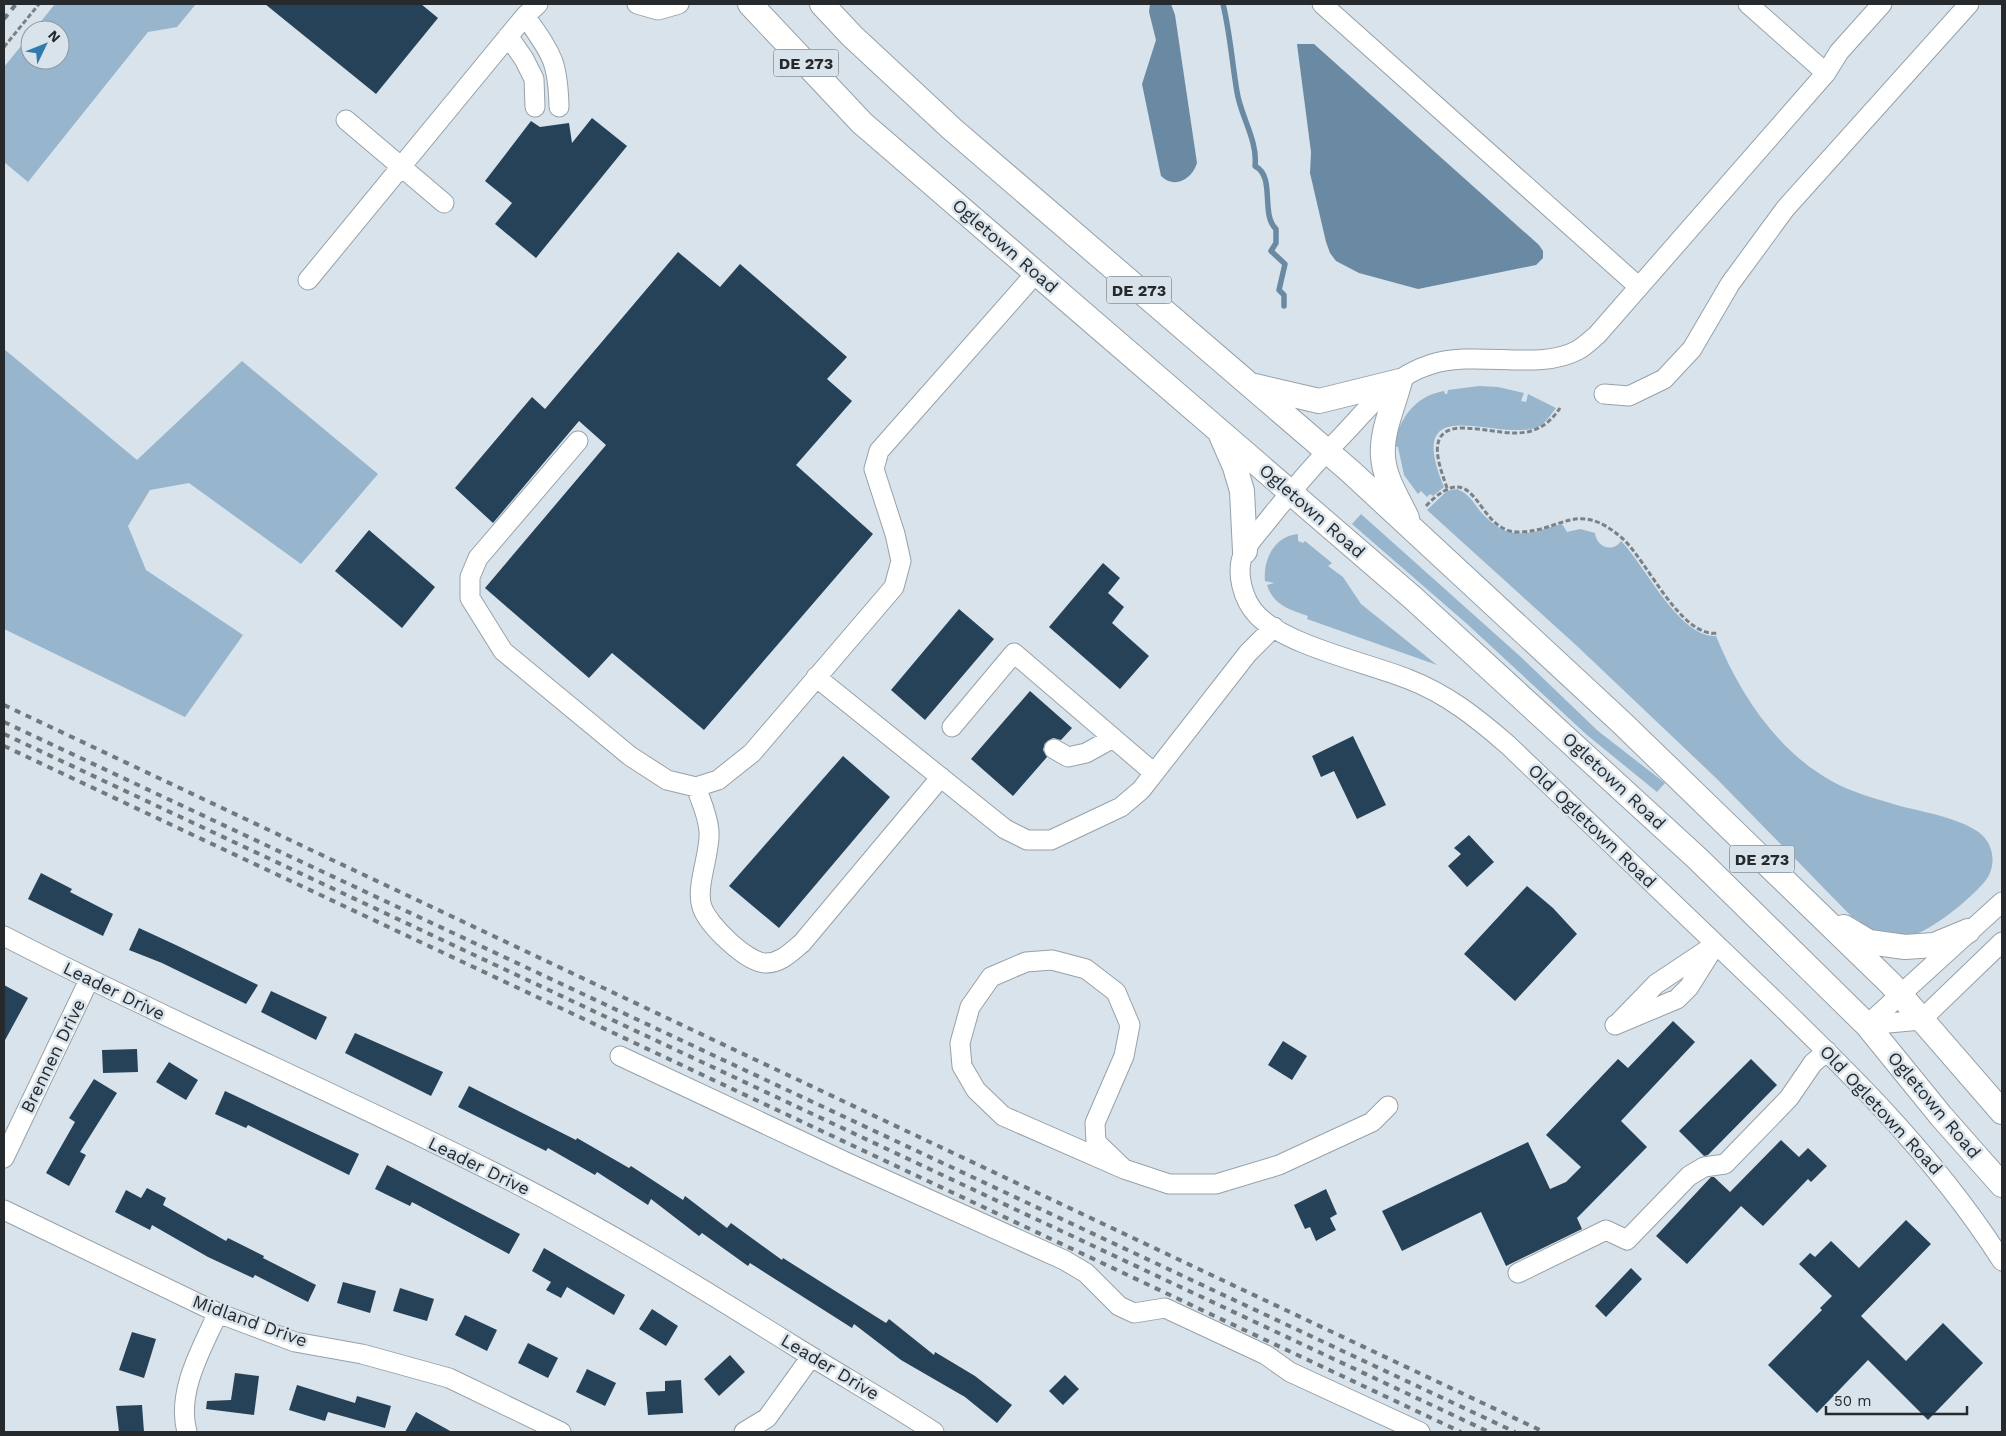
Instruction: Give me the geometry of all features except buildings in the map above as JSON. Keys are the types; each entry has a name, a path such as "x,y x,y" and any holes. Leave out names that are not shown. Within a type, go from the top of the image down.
{"main road":[{"name":"Ogletown Road","path":"750,4 862,123 1291,492 1500,675 1698,859 1868,1025 1942,1116 2002,1185"},
{"name":"DE 273","path":"822,4 852,36 952,130 1326,451 1622,723 1891,984 2002,1112"},
{"path":"1248,384 1273,392 1318,401 1400,381 1384,441 1383,457 1386,474 1412,528"},
{"path":"1218,429 1235,467 1240,485 1245,551"},
{"path":"1815,910 1869,942 1905,948 1934,945 1968,931"}],"street":[{"path":"637,4 658,10 679,4"},
{"path":"1322,4 1639,287"},
{"path":"1748,4 1826,73"},
{"name":"Old Ogletown Road","path":"1882,4 1839,52 1826,73 1597,335 1578,350 1542,360 1472,357 1450,360 1429,365 1400,381 1368,406 1291,492 1245,551 1241,576 1243,592 1250,608 1260,619 1295,639 1409,680 1446,697 1472,713 1514,750 1828,1051 1940,1174 1977,1221 2002,1261"},
{"path":"1604,394 1629,396 1664,379 1692,349 1730,284 1785,209 1969,4"},
{"path":"308,280 508,36 532,10 555,64 559,106"},
{"path":"508,36 524,59 534,79 535,107"},
{"path":"346,120 444,203"},
{"path":"578,440 478,558 470,577 470,598 503,650 630,756 667,780 696,787 718,780 752,753 894,587 901,561 896,534 874,469 879,451 1036,272"},
{"path":"816,677 1005,829 1027,840 1051,840 1121,807 1140,790 1248,653 1274,627"},
{"path":"952,727 1014,653 1154,773"},
{"path":"1054,749 1068,756 1086,753 1113,738"},
{"path":"696,787 709,832 702,876 701,905 712,927 737,949 764,963 783,959 802,943 941,777"},
{"path":"1868,1025 1968,931 2002,902"},
{"name":"Leader Drive","path":"4,936 89,980 492,1171 652,1257 934,1432"},
{"path":"1921,1020 2002,942"},
{"path":"1716,944 1689,987 1677,999 1616,1025 1656,984 1716,944"},
{"path":"1124,1169 1096,1142 1095,1123 1124,1056 1130,1025 1116,992 1086,969 1052,960 1026,962 991,977 970,1007 960,1043 962,1066 976,1090 1003,1116 1124,1169 1169,1184 1216,1184 1279,1165 1372,1122 1388,1106"},
{"name":"Brennen Drive","path":"4,1158 89,980"},
{"name":"Ogletown Road","path":"1868,1025 1921,1020"},
{"path":"1518,1273 1606,1230 1627,1240 1689,1176 1704,1167 1724,1164 1789,1098 1813,1063 1828,1051"},
{"path":"620,1056 848,1163 1064,1260 1086,1273 1119,1306 1134,1313 1165,1308 1266,1355 1290,1372 1420,1432"},
{"name":"Midland Drive","path":"4,1210 218,1313 295,1342 362,1354 448,1378 561,1432"},
{"path":"187,1432 186,1395 196,1361 218,1313"},
{"path":"744,1432 767,1418 811,1356"}],"path":[{"path":"4,46 39,4"},
{"path":"1447,488 1438,462 1438,442 1441,435 1454,428 1534,432 1547,424 1560,408"},
{"path":"1426,506 1447,488 1453,486 1465,490 1494,520 1503,527 1516,532 1574,518 1585,518 1602,525 1621,538 1635,552 1675,609 1691,625 1704,631 1718,633"}],"shaded area":[{"path":"55,4 196,4 177,27 148,32 28,182 4,162 4,67 20,47 20,70 70,70 70,20 42,20"},
{"path":"1150,4 1171,4 1175,15 1197,163 1195,169 1187,178 1177,182 1171,182 1161,176 1142,84 1156,40 1149,12"},
{"path":"1297,44 1314,44 1539,245 1543,251 1543,258 1536,265 1418,289 1359,273 1336,261 1330,253 1326,242 1310,173 1311,152"},
{"path":"4,349 137,460 242,361 378,474 301,564 189,483 150,490 128,526 146,570 243,635 185,717 4,629"},
{"path":"1479,386 1498,387 1524,393 1521,401 1526,402 1528,394 1556,408 1546,421 1538,427 1521,430 1460,426 1445,428 1435,438 1434,456 1444,487 1433,496 1430,494 1427,497 1421,491 1418,494 1404,475 1398,447 1393,446 1404,418 1417,403 1433,394 1444,391 1447,394 1448,390"},
{"path":"1457,489 1468,496 1490,521 1509,532 1528,533 1562,524 1567,532 1580,529 1595,533 1598,542 1605,547 1613,547 1621,541 1676,613 1689,625 1702,633 1716,636 1739,684 1753,706 1769,728 1787,747 1807,765 1829,780 1853,791 1900,806 1955,820 1975,829 1986,839 1991,849 1993,860 1988,877 1974,893 1939,922 1916,934 1899,936 1881,934 1871,930 1852,917 1716,778 1577,646 1427,510 1447,491"},
{"path":"1361,514 1522,658 1598,731 1665,783 1657,792 1587,735 1466,623 1352,524"},
{"path":"1298,534 1298,541 1303,543 1305,541 1332,563 1328,566 1343,577 1361,604 1437,665 1307,619 1308,616 1289,609 1278,602 1267,585 1274,583 1265,581 1268,557 1276,544 1282,539"}],"waterway":[{"path":"1223,4 1239,101 1252,138 1255,166 1265,178 1269,214 1271,222 1276,229 1276,243 1271,251 1285,264 1279,290 1284,295 1284,306"}],"railway":[{"path":"4,19 16,4"},
{"path":"4,705 1544,1432"},
{"path":"4,722 1515,1432"},
{"path":"4,734 1489,1432"},
{"path":"4,746 1461,1432"}]}
